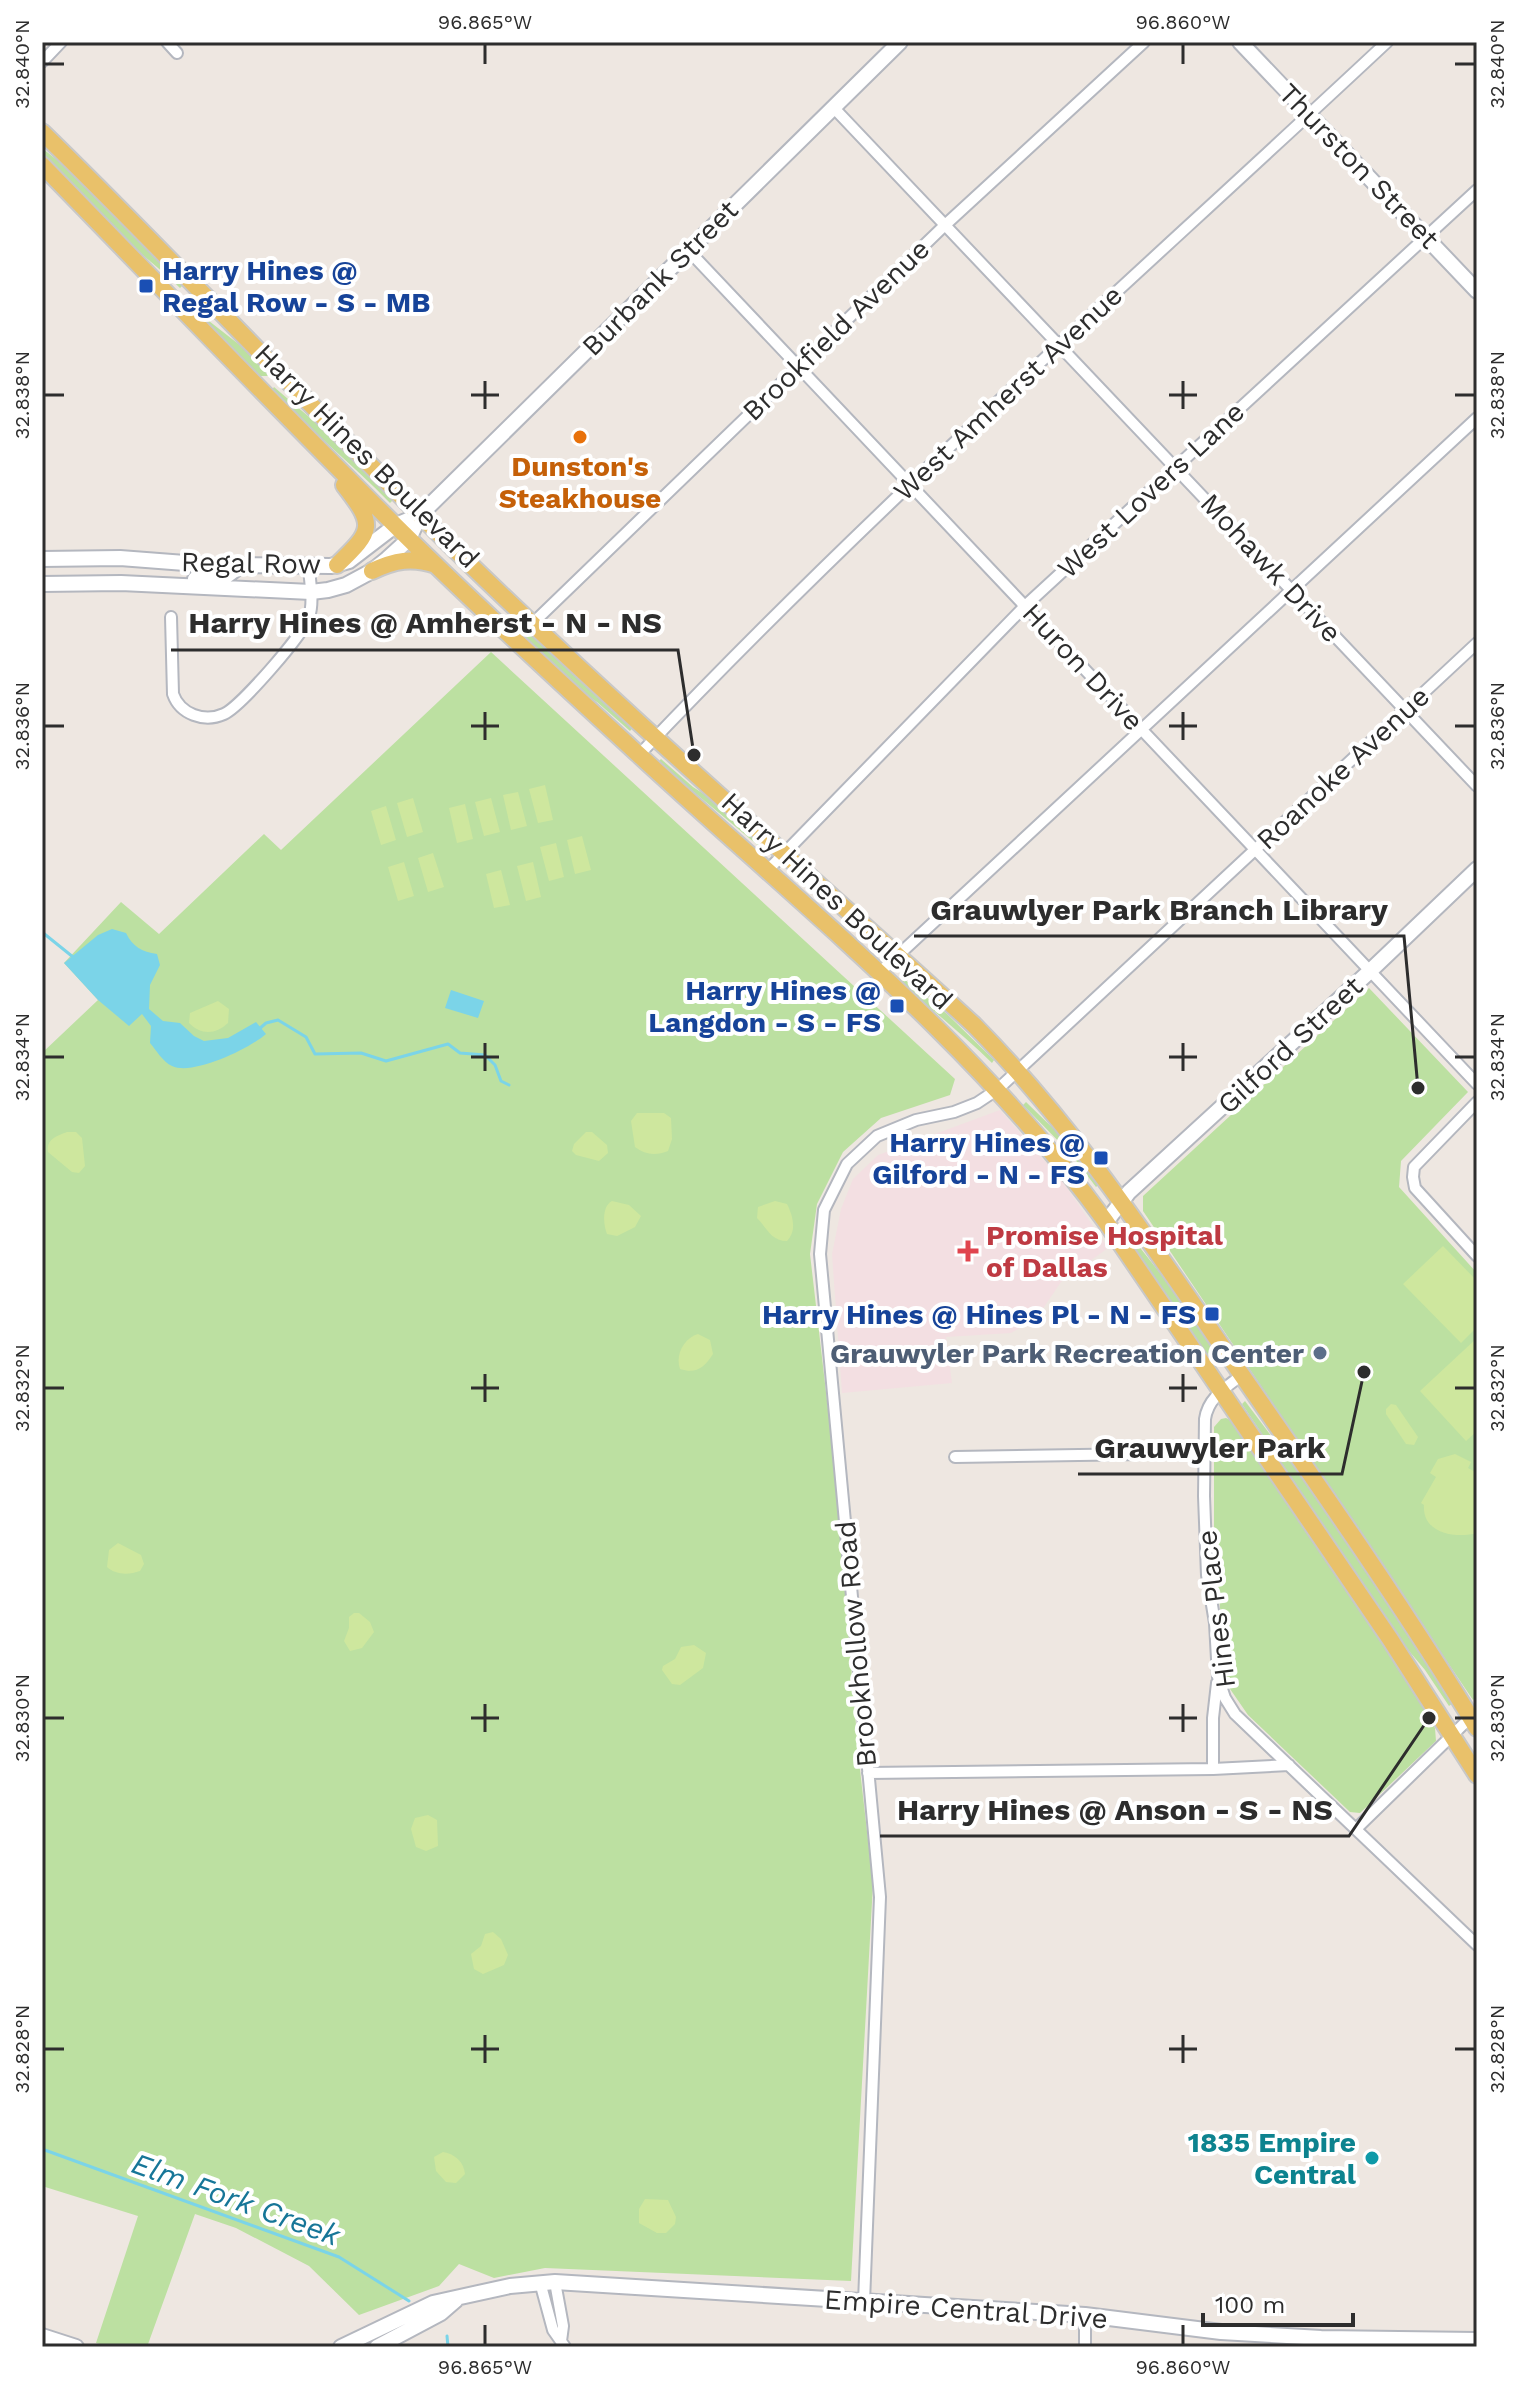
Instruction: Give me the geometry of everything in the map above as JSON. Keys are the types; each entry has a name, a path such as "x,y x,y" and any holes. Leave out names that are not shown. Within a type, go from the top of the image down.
{"main road":[{"name":"Harry Hines Boulevard","path":"42,132 420,515 655,738 974,1025 1017,1071 1085,1150 1122,1201 1475,1718"},
{"name":"Harry Hines Boulevard","path":"42,165 409,539 639,755 879,973 998,1089 1058,1159 1106,1222 1222,1390 1477,1775"},
{"path":"187,313 206,295"},
{"path":"260,387 270,382 278,384 295,399 308,404"},
{"path":"321,450 366,518 363,538 337,565"},
{"path":"372,571 393,561 405,560 438,566"}],"street":[{"path":"42,62 61,42"},
{"path":"167,42 177,53"},
{"name":"Burbank Street","path":"420,515 900,42"},
{"name":"Brookfield Avenue","path":"533,623 944,226 1144,42"},
{"name":"Thurston Street","path":"1240,42 1477,291"},
{"name":"West Amherst Avenue","path":"639,755 693,697 910,483 1387,42"},
{"name":"Mohawk Drive","path":"833,107 1477,786"},
{"name":"West Lovers Lane","path":"768,870 1025,606 1477,190"},
{"name":"Huron Drive","path":"689,251 1477,1084"},
{"path":"879,973 1477,418"},
{"name":"Regal Row","path":"42,559 309,568 337,565 365,550 396,525 420,515"},
{"name":"Regal Row","path":"42,584 311,592 346,585 372,571 409,539 420,515"},
{"path":"85,583 86,559"},
{"path":"172,586 184,580 228,575 240,566"},
{"path":"171,617 173,694 176,702 188,713 210,718 224,714 291,646 309,618 309,568"},
{"name":"Roanoke Avenue","path":"998,1089 1477,643"},
{"name":"Gilford Street","path":"1106,1222 1122,1201 1477,869"},
{"name":"Brookhollow Road","path":"864,2302 880,1897 820,1254 824,1210 847,1164 877,1136 916,1120 954,1112 977,1103 998,1089"},
{"path":"1477,1102 1414,1167 1413,1177 1415,1188 1477,1256"},
{"name":"Hines Place","path":"1242,1375 1222,1390 1207,1408 1205,1549 1215,1623 1218,1677 1225,1698 1235,1714 1477,1945"},
{"path":"955,1457 1205,1453"},
{"path":"1213,1769 1213,1718 1218,1677"},
{"path":"1356,1829 1453,1735 1475,1718"},
{"path":"868,1773 1213,1769 1289,1765"},
{"path":"548,2282 553,2330 563,2344"},
{"name":"Empire Central Drive","path":"341,2347 433,2303 510,2286 548,2282 1085,2315 1221,2332 1353,2343 1477,2340"},
{"name":"Empire Central Drive","path":"377,2347 441,2313 457,2300"},
{"path":"1085,2315 1085,2347"},
{"path":"42,2336 76,2347"}],"shaded area":[{"name":"Promise Hospital of Dallas","path":"1000,1110 1063,1182 1108,1248 1061,1282 1036,1319 1011,1333 946,1337 952,1383 842,1393 832,1254 841,1209 853,1179 878,1155"}],"green space":[{"path":"42,148 68,169 183,285 180,288 127,241 42,155"},
{"path":"209,321 250,353 271,376 258,376 207,323"},
{"path":"274,387 336,440 394,499 390,503 286,405 272,390"},
{"path":"498,612 533,634 634,726 630,731 597,702 574,687 496,614"},
{"path":"491,652 955,1079 950,1095 881,1118 843,1152 817,1204 810,1254 834,1461 859,1761 873,1884 851,2281 545,2268 494,2278 459,2264 439,2286 359,2315 309,2266 236,2228 195,2214 147,2347 111,2347 96,2343 138,2216 42,2186 42,1053 98,1000 64,963 121,902 159,934 264,834 281,850"},
{"path":"661,759 693,787 719,804 763,845 761,848 658,762"},
{"path":"545,785 553,820 538,823 529,789"},
{"path":"518,792 527,826 511,830 503,795"},
{"path":"413,798 423,832 407,837 397,803"},
{"path":"491,798 500,832 484,836 475,802"},
{"path":"465,804 473,839 457,843 449,808"},
{"path":"386,806 396,840 381,845 371,811"},
{"path":"582,836 591,870 575,874 567,840"},
{"path":"556,843 564,877 549,881 540,847"},
{"path":"433,853 444,887 428,892 418,858"},
{"path":"404,862 414,896 398,901 388,867"},
{"path":"533,862 541,897 526,901 517,866"},
{"path":"501,870 510,905 494,908 486,874"},
{"path":"904,979 947,1014 994,1060 992,1063 901,982"},
{"path":"1369,988 1468,1092 1401,1161 1399,1187 1477,1273 1477,1696 1473,1700 1143,1211 1143,1196"},
{"path":"218,1001 229,1009 228,1023 223,1027 203,1031 189,1023 190,1013"},
{"path":"1026,1102 1064,1139 1099,1184 1096,1187 1071,1154 1023,1105"},
{"path":"637,1113 664,1113 671,1118 672,1139 668,1151 651,1154 635,1147 631,1121"},
{"path":"67,1132 76,1132 82,1138 85,1166 79,1173 72,1172 48,1152 50,1141"},
{"path":"586,1132 592,1132 607,1145 608,1153 599,1161 572,1151 574,1144"},
{"path":"612,1201 629,1205 641,1216 635,1227 617,1236 607,1234 605,1225 605,1211"},
{"path":"775,1201 787,1204 791,1213 793,1228 787,1241 773,1236 757,1218 758,1207"},
{"path":"1130,1235 1220,1358 1213,1363 1126,1238"},
{"path":"1443,1246 1477,1281 1477,1327 1461,1343 1403,1284"},
{"path":"698,1334 710,1340 713,1354 699,1369 680,1369 682,1348"},
{"path":"1477,1338 1477,1431 1466,1441 1420,1391"},
{"path":"1245,1401 1323,1505 1453,1703 1449,1706 1404,1645 1242,1404"},
{"path":"1391,1404 1396,1405 1418,1437 1414,1445 1406,1444 1386,1414"},
{"path":"1226,1418 1232,1421 1359,1606 1428,1713 1424,1714 1426,1721 1430,1720 1435,1728 1436,1741 1360,1813 1350,1812 1248,1715 1228,1686 1214,1548 1214,1427"},
{"path":"1455,1454 1471,1462 1468,1468 1477,1473 1477,1533 1468,1535 1450,1534 1434,1528 1428,1522 1421,1503 1436,1477 1430,1473 1438,1459"},
{"path":"118,1543 141,1555 144,1564 140,1571 123,1574 107,1567 109,1550"},
{"path":"359,1613 370,1622 374,1632 362,1648 350,1651 344,1641 349,1617"},
{"path":"694,1645 706,1653 703,1668 680,1685 672,1684 662,1670 663,1666 675,1659 681,1647"},
{"path":"428,1815 437,1820 438,1846 426,1851 416,1847 411,1829 415,1818"},
{"path":"493,1932 501,1939 508,1955 504,1965 483,1974 474,1969 471,1954 481,1946 485,1934"},
{"path":"443,2152 455,2157 463,2166 465,2174 456,2183 446,2182 436,2171 434,2157"},
{"path":"645,2199 668,2200 676,2217 675,2224 666,2233 657,2233 639,2223 639,2209"}],"water":[{"path":"112,929 126,933 142,950 157,954 160,965 150,985 149,1009 163,1021 180,1023 204,1041 228,1038 256,1022 266,1034 247,1047 206,1064 181,1068 169,1064 150,1043 151,1026 142,1014 129,1026 98,1000 64,963 98,935"},
{"path":"451,990 484,1001 478,1018 445,1008"}],"waterway":[{"path":"42,932 73,957"},
{"path":"258,1030 266,1023 278,1020 306,1037 315,1054 361,1053 386,1061 448,1044 460,1053 485,1055 495,1065 501,1081 509,1085"},
{"name":"Elm Fork Creek","path":"42,2149 339,2257 409,2301"},
{"name":"Elm Fork Creek","path":"447,2336 448,2347"}],"place":[{"name":"Harry Hines @ Regal Row - S - MB","path":"146,286"},
{"name":"Dunston's Steakhouse","path":"580,437"},
{"name":"Harry Hines @ Amherst - N - NS","path":"694,755"},
{"name":"Harry Hines @ Langdon - S - FS","path":"897,1006"},
{"name":"Grauwlyer Park Branch Library","path":"1418,1088"},
{"name":"Harry Hines @ Gilford - N - FS","path":"1101,1158"},
{"name":"Promise Hospital of Dallas","path":"968,1251"},
{"name":"Harry Hines @ Hines Pl - N - FS","path":"1212,1314"},
{"name":"Grauwyler Park Recreation Center","path":"1320,1353"},
{"name":"Grauwyler Park","path":"1364,1372"},
{"name":"Harry Hines @ Anson - S - NS","path":"1429,1718"},
{"name":"1835 Empire Central","path":"1372,2158"}]}
